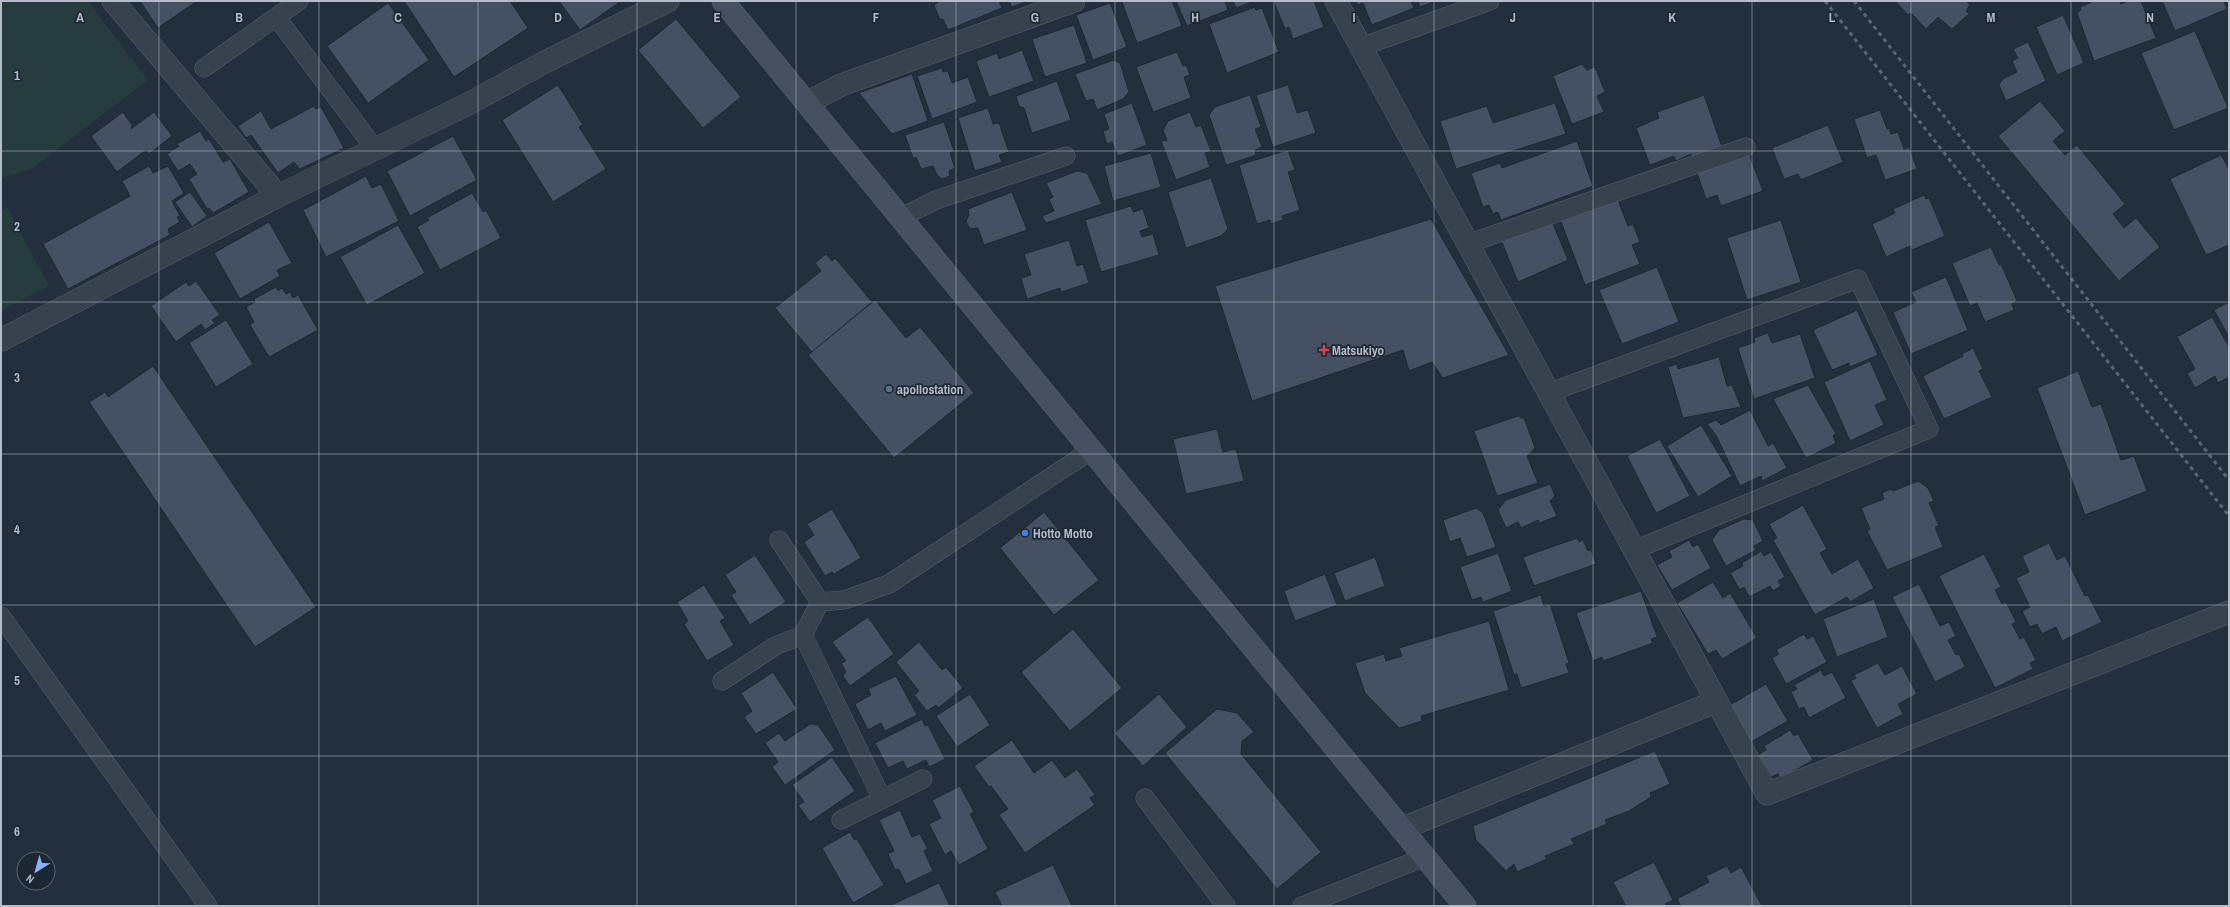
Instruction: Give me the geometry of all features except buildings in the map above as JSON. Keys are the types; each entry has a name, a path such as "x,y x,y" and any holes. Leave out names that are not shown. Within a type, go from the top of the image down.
{"street":[{"path":"113,1 278,196"},
{"path":"1,340 278,196 466,106 545,62 668,1"},
{"path":"722,1 1401,830 1465,906"},
{"path":"807,103 842,85 1074,1"},
{"path":"1336,1 1715,702 1767,794 2229,612"},
{"path":"1401,830 1715,702"}],"lane":[{"path":"204,68 300,1"},
{"path":"1361,47 1490,1"},
{"path":"277,18 375,149"},
{"path":"1467,244 1746,147"},
{"path":"900,218 936,200 1066,156"},
{"path":"1548,393 1858,279 1929,430 1634,550"},
{"path":"820,602 844,600 889,584 1090,451"},
{"path":"779,540 820,602"},
{"path":"722,681 775,646 804,635 820,602"},
{"path":"1,616 208,906"},
{"path":"804,635 882,799"},
{"path":"841,820 924,779"},
{"path":"1145,798 1226,906"},
{"path":"1302,906 1424,857"}],"green space":[{"path":"1,1 88,1 148,80 30,170 1,178"},
{"path":"7,207 49,286 1,311 1,211"}],"railway":[{"path":"1825,1 2229,516"},
{"path":"1854,1 2229,480"}],"place":[{"name":"Matsukiyo","path":"1324,350"},
{"name":"apollostation","path":"889,389"},
{"name":"Hotto Motto","path":"1025,533"}]}
